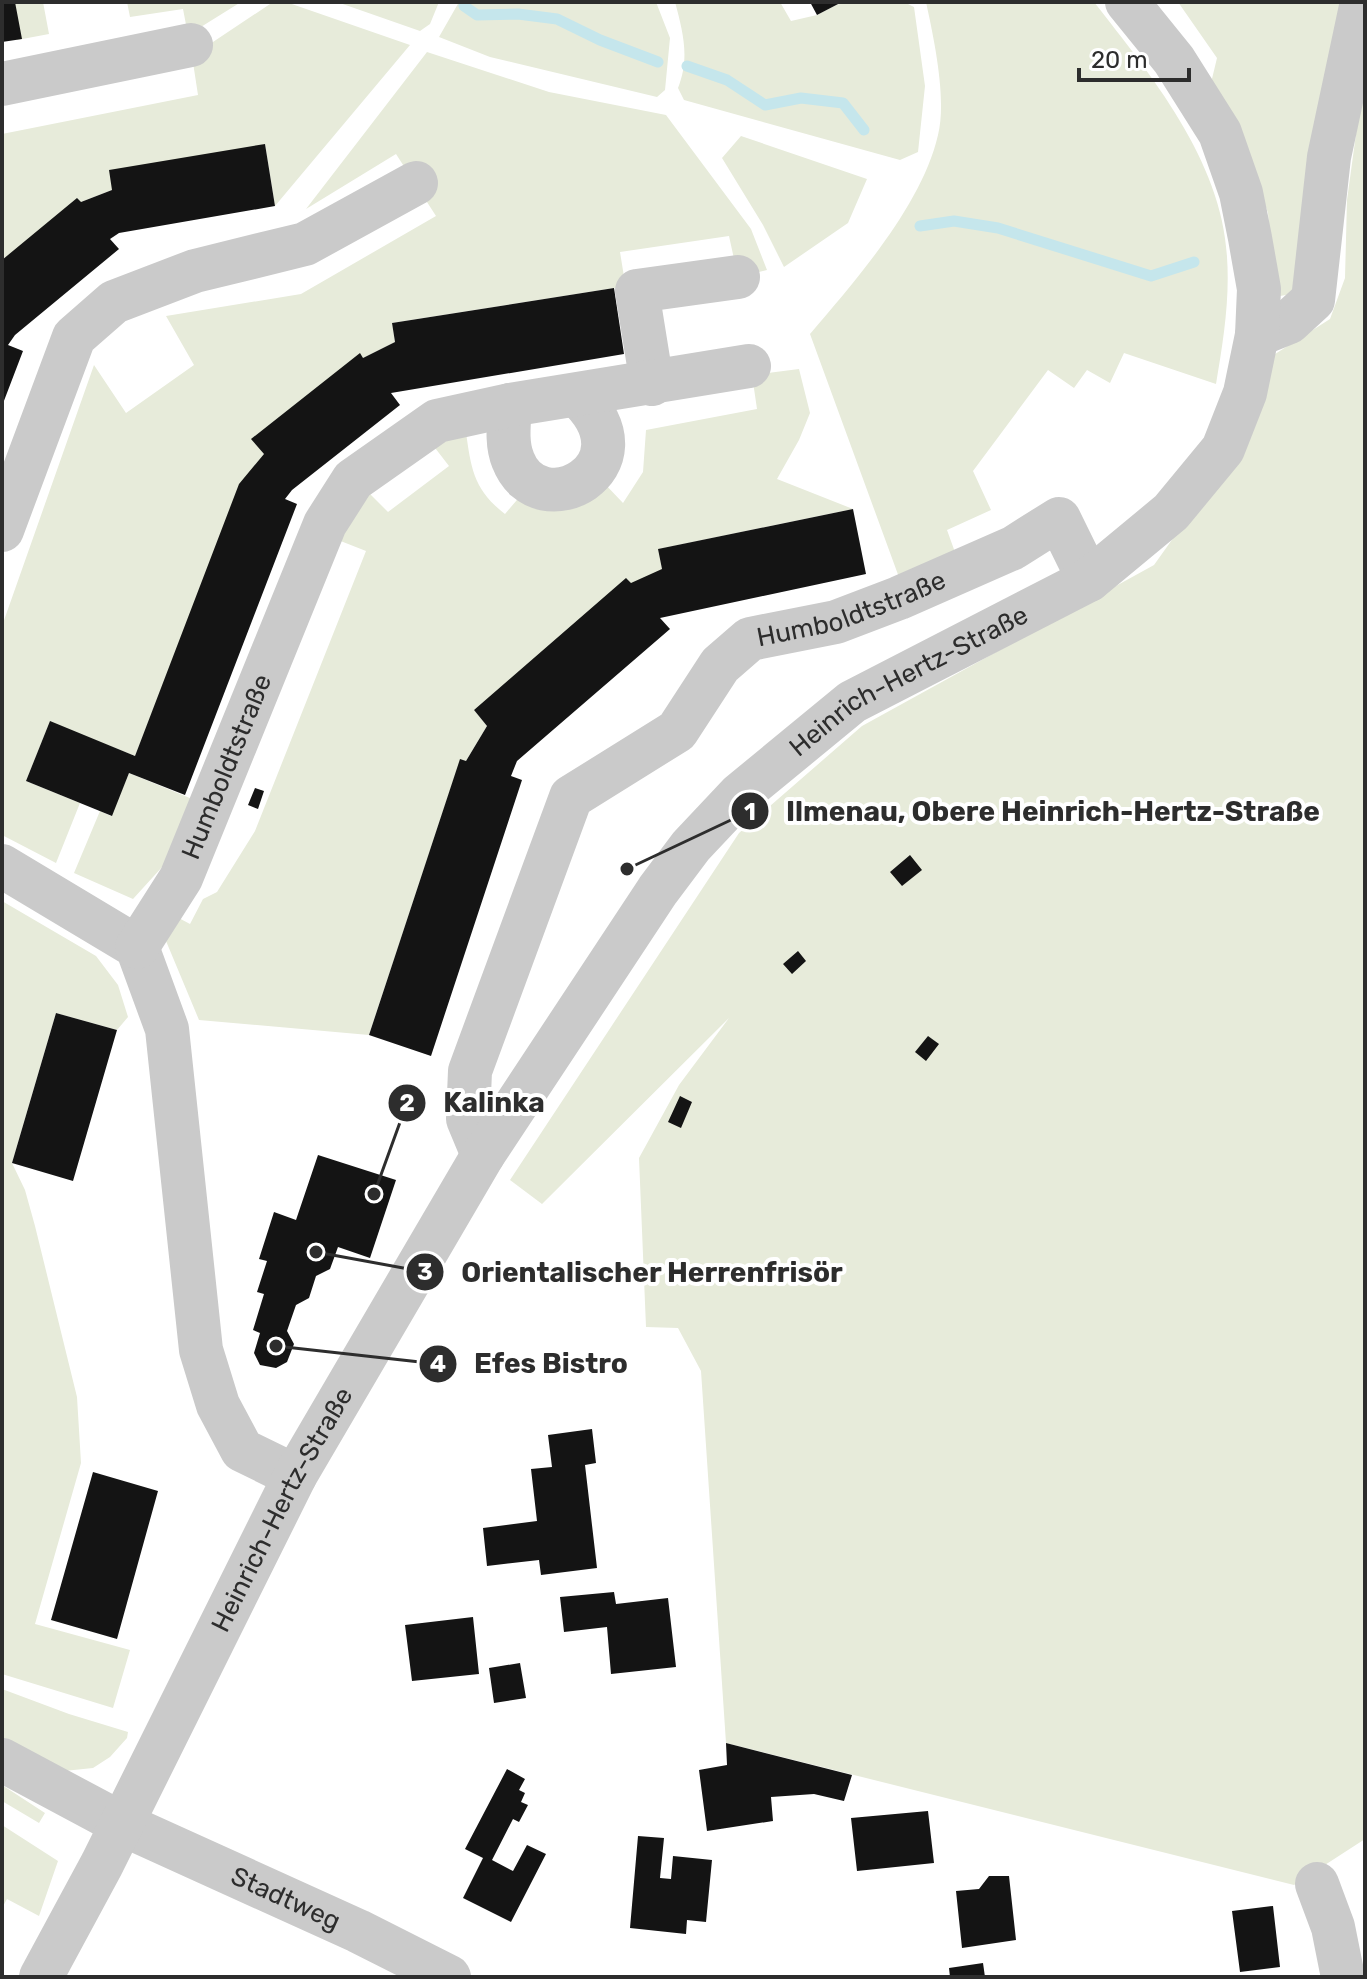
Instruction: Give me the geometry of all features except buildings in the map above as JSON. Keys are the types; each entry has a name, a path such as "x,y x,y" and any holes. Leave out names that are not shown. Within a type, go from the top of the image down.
{"street":[{"name":"Heinrich-Hertz-Straße","path":"41,1977 122,1824 295,1476 483,1155 658,890 691,846 739,795 852,702 1089,580 1171,512 1223,449 1245,393 1257,335 1259,289 1241,193 1220,133 1174,60 1127,2"},
{"path":"1257,335 1289,322 1313,300 1329,157 1362,2"},
{"path":"2,84 191,45"},
{"path":"2,530 74,337 114,302 195,271 305,244 416,183"},
{"path":"652,384 637,291 738,277"},
{"name":"Humboldtstraße","path":"137,947 181,878 325,524 353,480 437,421 510,405 749,366"},
{"path":"510,405 509,447 520,474 546,489 561,490 590,476 599,462 603,447 602,430 587,404 578,396"},
{"name":"Humboldtstraße","path":"483,1155 468,1119 470,1071 571,797 677,731 720,665 750,639 836,622 899,598 1013,548 1059,519 1089,580"},
{"path":"2,866 137,947 167,1029 201,1350 218,1405 242,1450 295,1476"},
{"name":"Stadtweg","path":"2,1760 122,1824 358,1931 449,1977"},
{"path":"1317,1884 1333,1927 1343,1977"}],"green space":[{"path":"13,2 43,2 49,34 17,40"},
{"path":"127,2 241,2 188,35 183,9 130,17"},
{"path":"273,2 286,2 410,45 275,206 265,144 81,202 2,260 2,134 198,95 192,56"},
{"path":"337,2 439,2 430,24 420,31"},
{"path":"459,2 656,2 670,38 665,90 657,97 490,57 439,37"},
{"path":"675,2 780,2 791,21 817,15 842,2 904,2 914,7 925,86 918,152 900,160 684,100 678,88 684,66 684,45"},
{"path":"926,2 1094,2 1160,89 1198,153 1222,221 1228,289 1216,384 1124,353 1110,383 1087,370 1074,388 1048,370 973,471 991,510 947,530 956,555 900,580 810,334 885,240 918,188 930,161 938,135 941,104 933,33"},
{"path":"1178,2 1346,2 1300,281 1291,294 1275,297 1268,213 1240,132 1211,83 1217,58"},
{"path":"427,52 549,92 666,115 751,229 767,270 738,277 729,236 620,252 626,289 614,288 392,323 395,342 363,358 252,439 264,454 241,485 135,756 50,722 26,781 80,803 56,863 2,835 2,626 94,365 126,413 194,365 166,316 301,294 436,216 396,154 306,209"},
{"path":"1365,68 1365,1839 1294,1885 726,1743 701,1371 678,1328 646,1327 639,1158 679,1085 729,1018 542,1204 510,1180 739,833 862,726 1154,565 1236,450 1272,356 1330,319 1345,278 1347,200"},
{"path":"741,136 867,179 848,223 784,267 763,225 722,158"},
{"path":"799,369 810,413 777,479 853,509 659,549 662,569 474,710 487,726 466,761 460,760 369,1035 199,1020 166,941 175,916 190,924 203,899 217,892 255,831 366,551 338,540 368,492 388,512 449,466 432,444 466,432 480,487 505,514 522,494 603,482 623,503 643,472 646,430 757,409 752,375"},
{"path":"129,773 202,803 163,866 133,899 74,873 100,811 111,816"},
{"path":"2,901 96,956 118,985 128,1017 117,1030 56,1013 12,1163 25,1190 35,1226 77,1397 81,1463 35,1624 130,1650 113,1708 2,1674"},
{"path":"2,1689 128,1732 127,1738 110,1757 93,1768 64,1771 2,1737"},
{"path":"2,1785 45,1813 39,1823 2,1801"},
{"path":"2,1825 58,1861 39,1916 7,1899 2,1908"}],"waterway":[{"path":"464,6 477,15 518,14 557,19 600,40 658,62"},
{"path":"687,66 727,80 765,105 801,98 843,103 864,130"},
{"path":"920,226 954,221 998,228 1151,276 1194,262"}],"place":[{"name":"Ilmenau, Obere Heinrich-Hertz-Straße","path":"627,869"},
{"name":"Kalinka","path":"374,1194"},
{"name":"Orientalischer Herrenfrisör","path":"316,1252"},
{"name":"Efes Bistro","path":"276,1346"}]}
